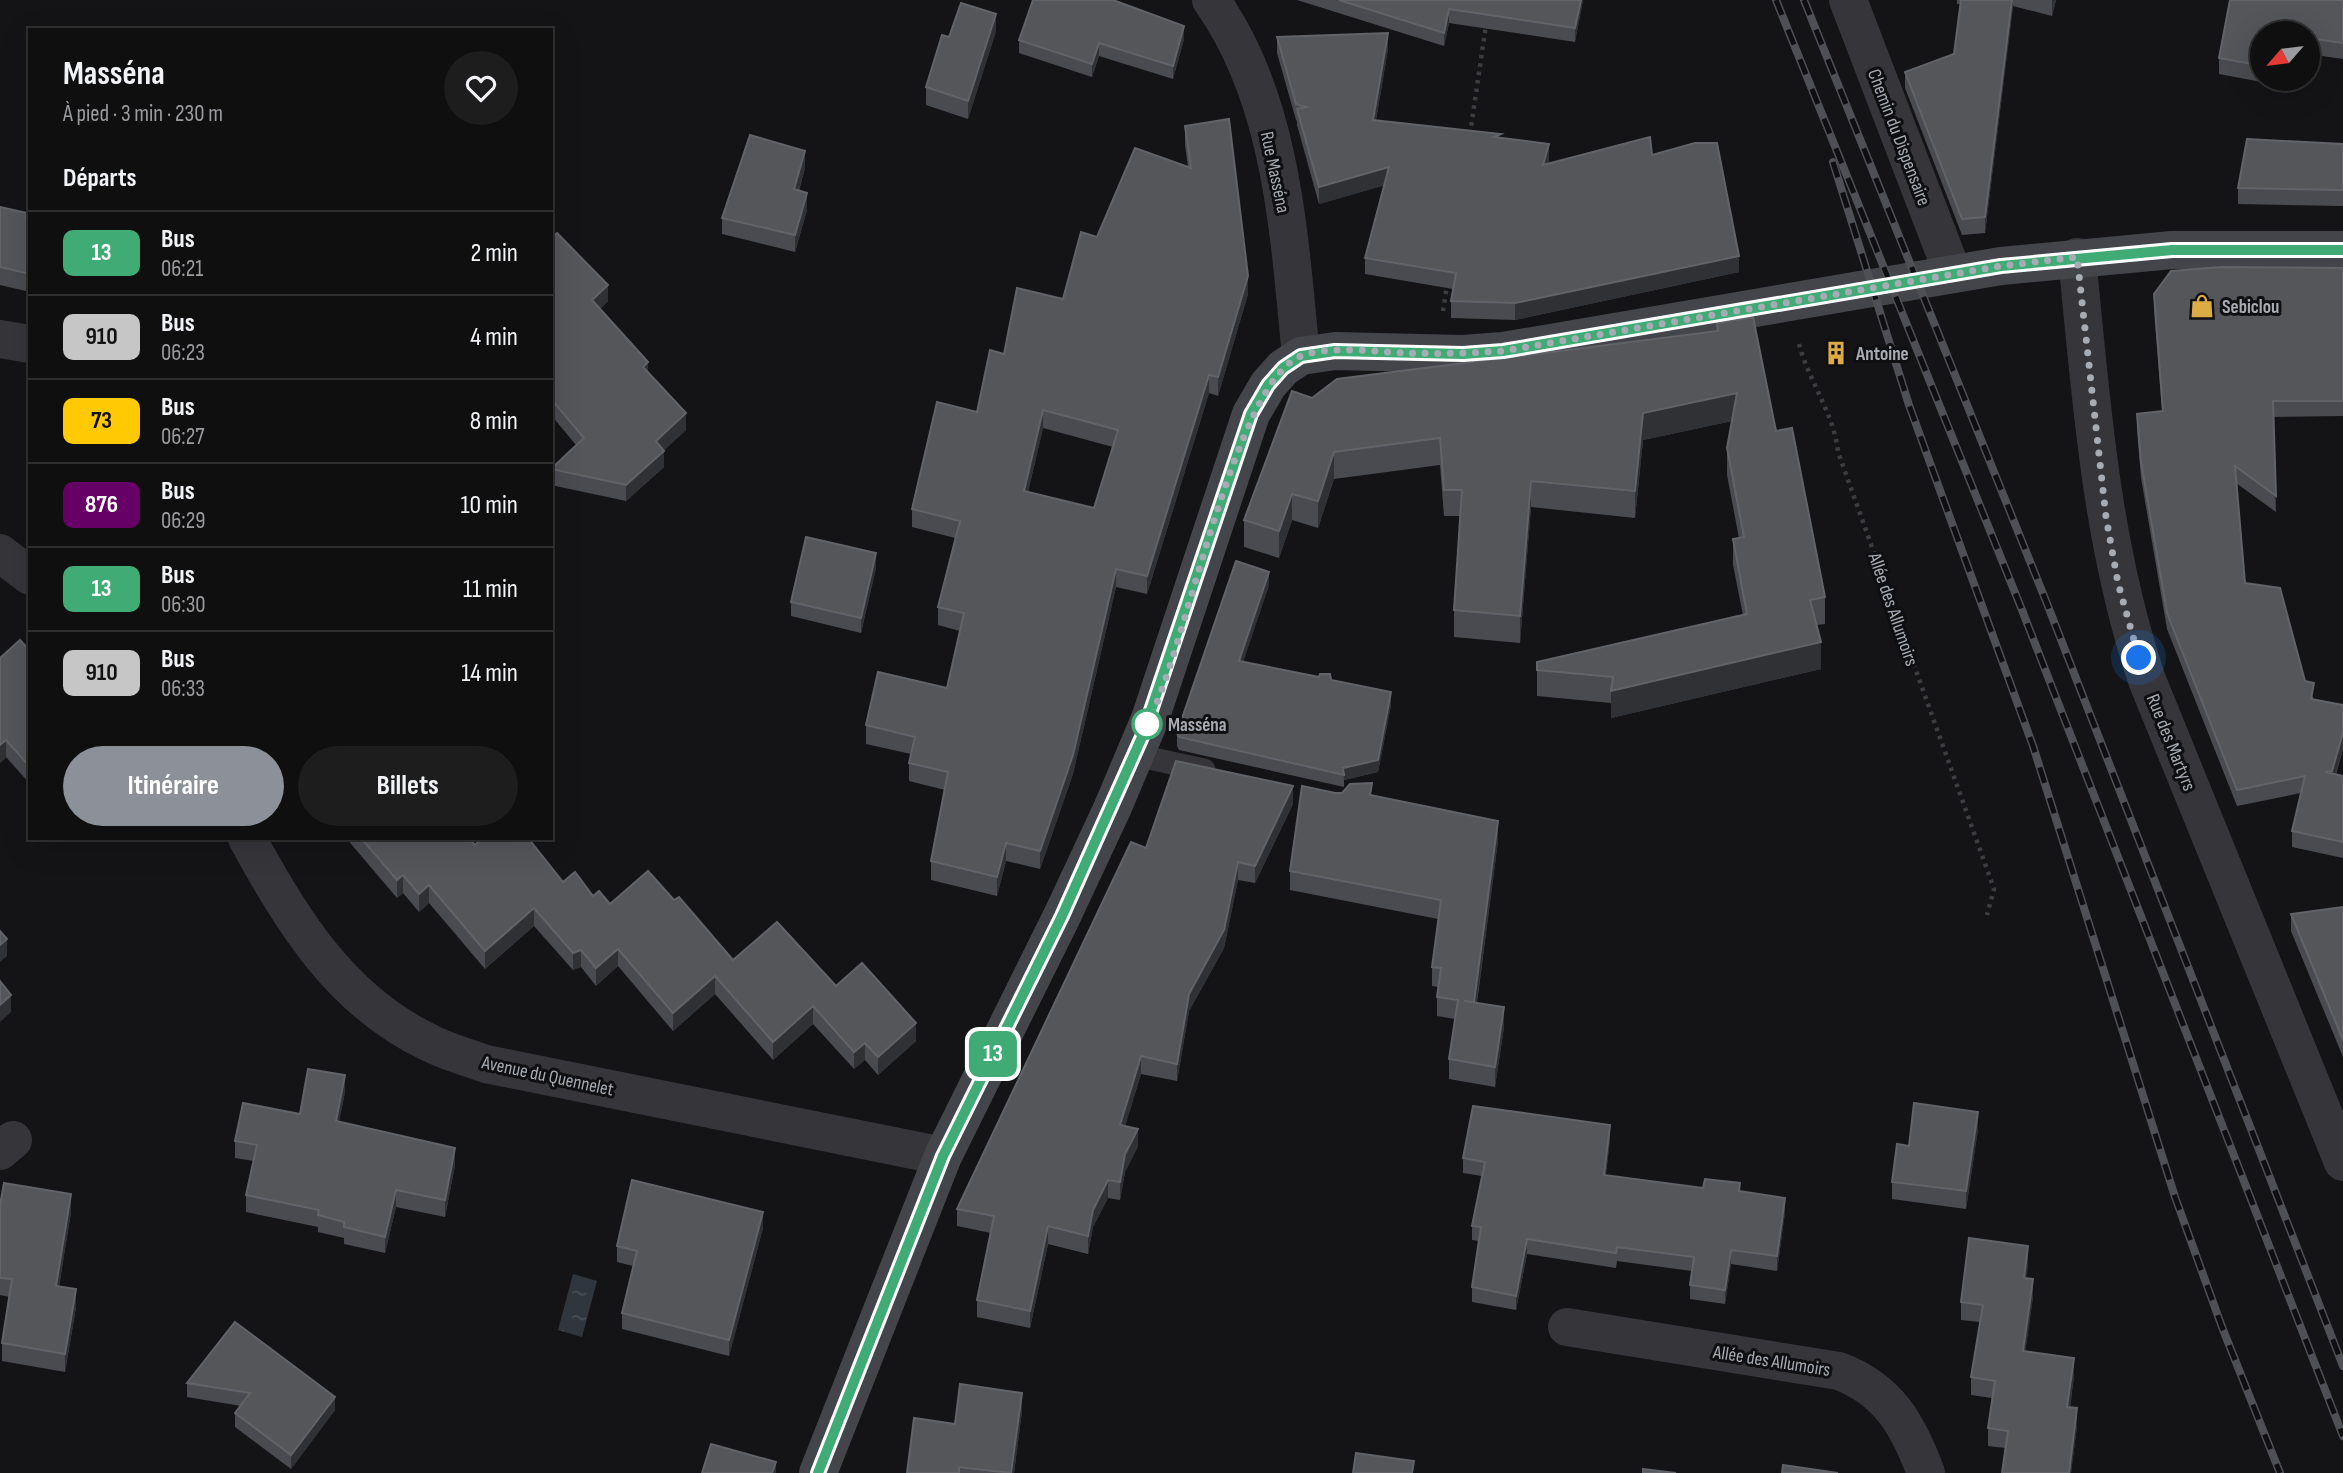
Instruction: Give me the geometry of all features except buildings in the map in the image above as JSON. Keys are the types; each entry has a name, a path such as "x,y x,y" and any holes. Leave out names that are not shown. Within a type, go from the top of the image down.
{"street":[{"name":"Rue Masséna","path":"1211,0 1242,54 1264,115 1283,199 1301,356"},
{"name":"Chemin du Dispensaire","path":"1848,0 1953,274"},
{"path":"818,1473 943,1156 1067,905 1135,755 1150,719 1251,414 1283,368 1301,356 1335,351 1503,351 1953,274 2077,257 2172,250 2343,250"},
{"name":"Rue des Martyrs","path":"2077,257 2106,517 2118,583 2132,636 2147,680 2343,1163"},
{"path":"0,339 28,344"},
{"path":"0,553 28,574"},
{"name":"Avenue du Quennelet","path":"248,840 307,940 347,986 429,1043 486,1064 943,1156"},
{"name":"Allée des Allumoirs","path":"1567,1328 1839,1371 1859,1379 1879,1392 1899,1417 1926,1473"}],"lane":[{"path":"1135,755 1229,775"}],"path":[{"path":"1470,136 1488,14"},
{"path":"1437,353 1449,272"},
{"name":"Allée des Allumoirs","path":"1788,303 1805,366 1832,419 1838,452 1994,889 1987,915"}],"water":[{"path":"573,1274 597,1281 582,1337 558,1330"}],"railway":[{"path":"1776,0 2022,610 2343,1436"},
{"path":"1804,0 2046,601 2343,1366"},
{"path":"1833,162 1909,405 2033,746 2175,1197 2222,1327 2280,1473"}],"bus line":[{"name":"13","path":"818,1473 943,1156 1062,916 1150,719 1251,414 1268,385 1283,368 1301,356 1335,351 1463,354 1503,351 2001,266 2077,257 2172,250 2343,250"}],"place":[{"name":"Sebiclou","path":"2202,306"},
{"name":"Antoine","path":"1836,353"},
{"name":"Masséna","path":"1147,724"}],"route":[{"path":"1147,724 1251,414 1268,385 1283,368 1301,356 1335,351 1463,354 1503,351 2001,266 2077,257 2106,517 2118,583 2139,658"}]}
